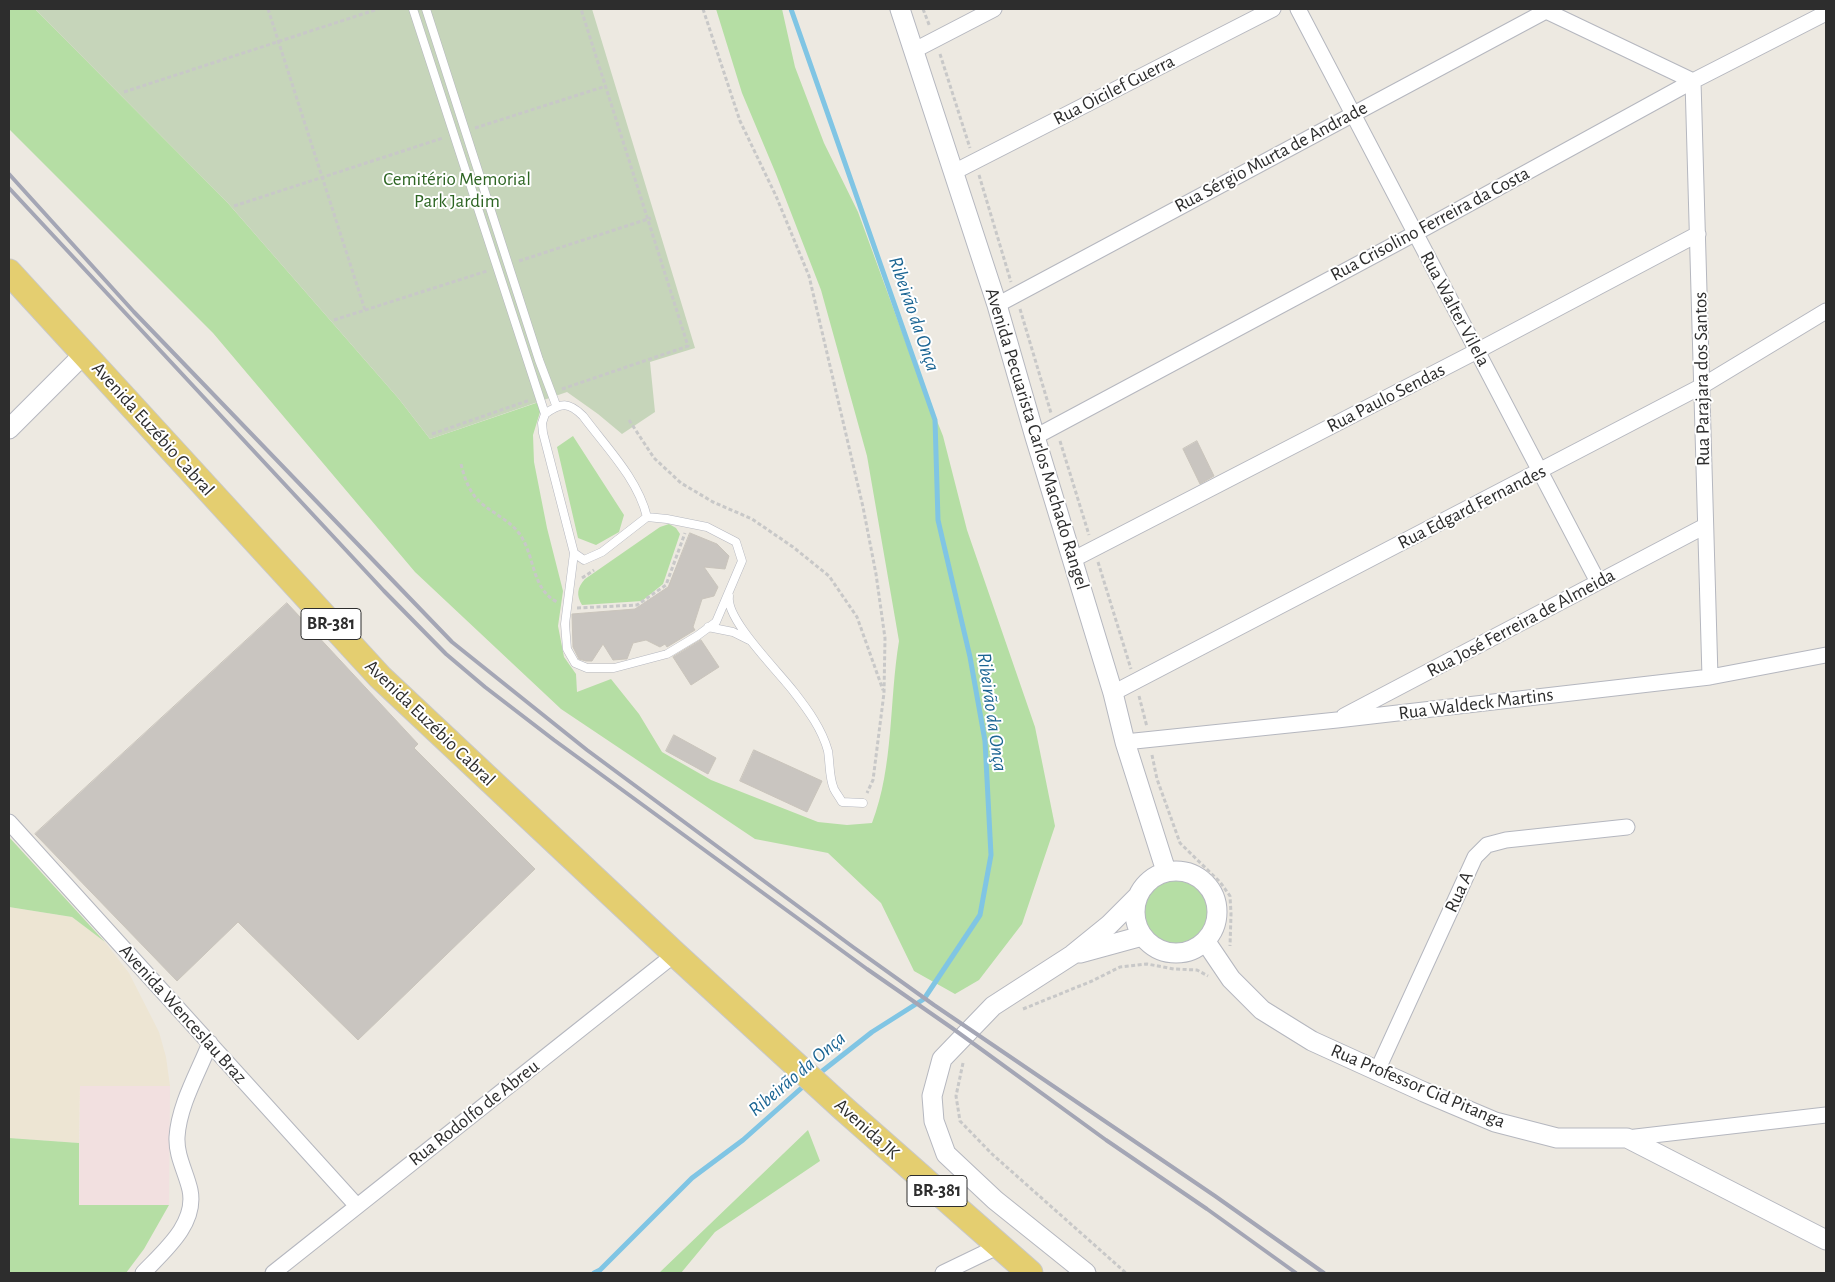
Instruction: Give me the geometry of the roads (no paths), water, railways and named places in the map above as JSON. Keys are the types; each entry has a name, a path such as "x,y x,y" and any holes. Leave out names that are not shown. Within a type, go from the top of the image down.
{"main road":[{"name":"Avenida Euzébio Cabral","path":"9,272 380,678 674,954 772,1043"},
{"name":"Avenida JK","path":"772,1043 1030,1273"}],"street":[{"name":"Avenida Pecuarista Carlos Machado Rangel","path":"900,9 997,305 1035,437 1074,559 1113,693 1125,742 1166,871"},
{"path":"914,52 994,9"},
{"name":"Rua Oicilef Guerra","path":"954,172 1273,9"},
{"name":"Rua Walter Vilela","path":"1298,9 1598,582"},
{"path":"1544,10 1693,81"},
{"name":"Rua Sérgio Murta de Andrade","path":"997,305 1544,10"},
{"name":"Rua Crisolino Ferreira da Costa","path":"1035,437 1416,233 1693,81 1826,13"},
{"name":"Rua Parajara dos Santos","path":"1693,81 1710,677"},
{"name":"Rua Paulo Sendas","path":"1074,559 1477,351 1698,234"},
{"name":"Rua Edgard Fernandes","path":"1113,693 1702,386 1826,311"},
{"path":"9,429 84,354"},
{"name":"Rua José Ferreira de Almeida","path":"1336,720 1705,526"},
{"name":"Rua Waldeck Martins","path":"1125,742 1710,677 1826,655"},
{"name":"Avenida Wenceslau Braz","path":"9,822 357,1206"},
{"name":"Rua A","path":"1377,1071 1475,857 1486,845 1506,840 1627,827"},
{"path":"1086,1273 996,1200 946,1154 934,1121 932,1096 942,1059 993,1006 1072,955 1109,925 1137,897 1144,885 1154,876 1166,871 1192,873 1204,880 1212,891 1217,904 1218,918 1214,931 1206,942 1196,949 1184,953 1172,954 1155,948 1142,936 1136,923 1137,897"},
{"path":"1072,955 1142,936"},
{"name":"Rua Professor Cid Pitanga","path":"1206,942 1231,979 1262,1010 1312,1041 1495,1122 1558,1138 1627,1138 1826,1240"},
{"name":"Rua Rodolfo de Abreu","path":"273,1273 674,954"},
{"path":"143,1273 178,1236 191,1208 190,1190 178,1152 178,1137 182,1110 210,1043"},
{"path":"1627,1138 1826,1114"},
{"path":"943,1273 999,1246"}],"lane":[{"path":"413,9 545,414"},
{"path":"426,9 539,360 556,406"},
{"path":"574,552 584,560 602,552 647,517 707,527 736,542 742,561 716,622 667,654 614,668 587,668 575,663 567,649 565,624 574,552 542,423 545,414 556,406 565,405 575,408 583,416 626,474 643,501 647,517"},
{"path":"729,591 728,601 731,610 742,629 794,691 822,734 828,751 833,789 842,802 863,803"},
{"path":"708,628 732,632 756,646"}],"waterway":[{"name":"Ribeirão da Onça","path":"791,9 935,420 938,520 970,657 985,741 991,855 980,915 924,999 872,1032 816,1076"},
{"name":"Ribeirão da Onça","path":"594,1273 600,1270 692,1178 743,1140 806,1084"}],"railway":[{"path":"9,174 134,312 452,642 587,750 853,947 934,1005 1215,1196 1324,1273"},
{"path":"9,188 384,591 446,654 485,687 554,740 867,969 1296,1273"}],"park label":[{"name":"Cemitério Memorial Park Jardim","path":"457,190"}]}
